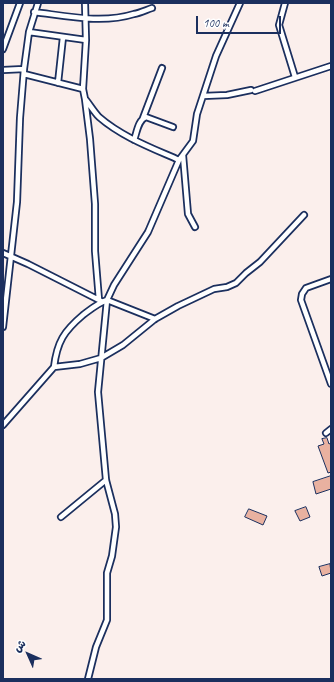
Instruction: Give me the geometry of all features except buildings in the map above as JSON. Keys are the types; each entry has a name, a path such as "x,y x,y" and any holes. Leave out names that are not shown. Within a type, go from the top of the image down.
{"street":[{"path":"3,49 20,3"},
{"path":"3,327 17,202 20,118 24,68 29,32 38,3"},
{"path":"85,3 86,40 83,89 86,99 95,204 95,251 103,300 98,392 106,480 116,514 116,527 112,556 107,573 107,620 96,647 88,679"},
{"path":"3,425 54,368 55,356 63,336 69,326 103,300 148,232 178,160 193,141 197,114 216,56 240,3"},
{"path":"285,3 279,25 295,77"},
{"path":"34,12 86,18 114,18 134,14 152,8"},
{"path":"29,32 86,40"},
{"path":"58,83 63,37"},
{"path":"203,96 227,95 253,91 331,66"},
{"path":"3,70 24,68"},
{"path":"134,140 140,121 143,118 162,68"},
{"path":"24,74 83,89"},
{"path":"86,99 98,116 134,140 178,160"},
{"path":"143,118 146,117 173,127"},
{"path":"183,154 188,214 195,227"},
{"path":"54,368 80,364 101,358 123,345 155,319 178,306 214,289 227,287 236,283 246,272 260,262 304,215"},
{"path":"3,253 103,300 155,319"},
{"path":"331,279 306,288 302,294 301,300 331,384"},
{"path":"326,433 331,429"},
{"path":"60,516 106,480"}]}
